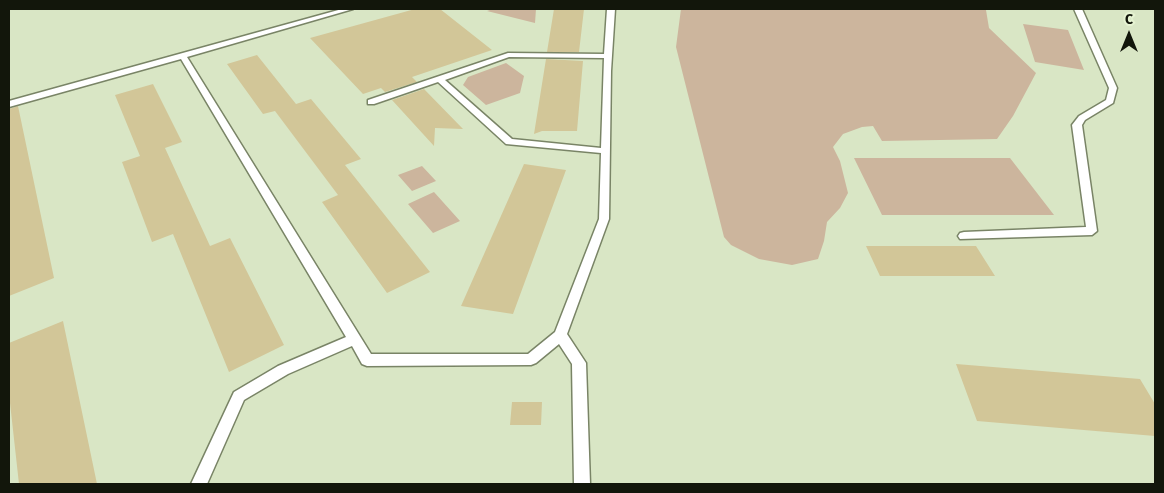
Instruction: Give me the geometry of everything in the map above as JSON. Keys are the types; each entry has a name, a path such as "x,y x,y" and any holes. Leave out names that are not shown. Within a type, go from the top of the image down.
{"lane":[{"path":"9,104 349,9"},
{"path":"183,56 367,360 531,359 560,334 604,219 611,9"},
{"path":"964,236 1092,231 1077,125 1082,118 1110,101 1113,88 1078,9"},
{"path":"370,102 508,55 608,56"},
{"path":"439,79 509,142 605,151"},
{"path":"560,334 578,364 582,484"},
{"path":"199,484 239,396 284,370 354,338"}],"shaded area":[{"path":"493,9 536,9 535,23 487,11"},
{"path":"681,9 984,9 986,10 989,28 1036,73 1013,116 997,139 882,141 873,126 862,127 843,134 833,147 840,161 848,193 840,208 827,222 824,241 818,259 792,265 759,259 731,245 724,237 676,47"},
{"path":"1023,24 1068,30 1084,70 1035,62"},
{"path":"506,63 524,76 520,93 486,105 463,85 468,77"},
{"path":"854,158 1010,158 1054,215 882,215"},
{"path":"422,166 436,181 412,191 398,175"},
{"path":"434,192 460,221 433,233 408,204"}],"building":[{"path":"415,9 440,9 492,50 412,77 417,82 385,92 381,88 363,94 310,38"},
{"path":"554,9 584,9 579,52 547,52"},
{"path":"257,55 296,104 311,99 361,159 345,165 430,272 387,293 322,202 338,195 275,111 263,114 227,64"},
{"path":"546,59 583,61 577,131 542,131 534,134"},
{"path":"153,84 182,142 165,148 210,246 230,238 284,345 229,372 173,234 152,242 122,162 140,156 115,95"},
{"path":"424,89 463,129 435,128 434,146 392,100"},
{"path":"18,106 54,278 9,296 9,109"},
{"path":"524,164 566,170 513,314 461,306"},
{"path":"866,246 976,246 995,276 880,276"},
{"path":"63,321 97,484 19,484 9,394 9,343"},
{"path":"956,364 1140,379 1155,404 1155,436 977,421"},
{"path":"512,402 542,402 541,425 510,425"}]}
